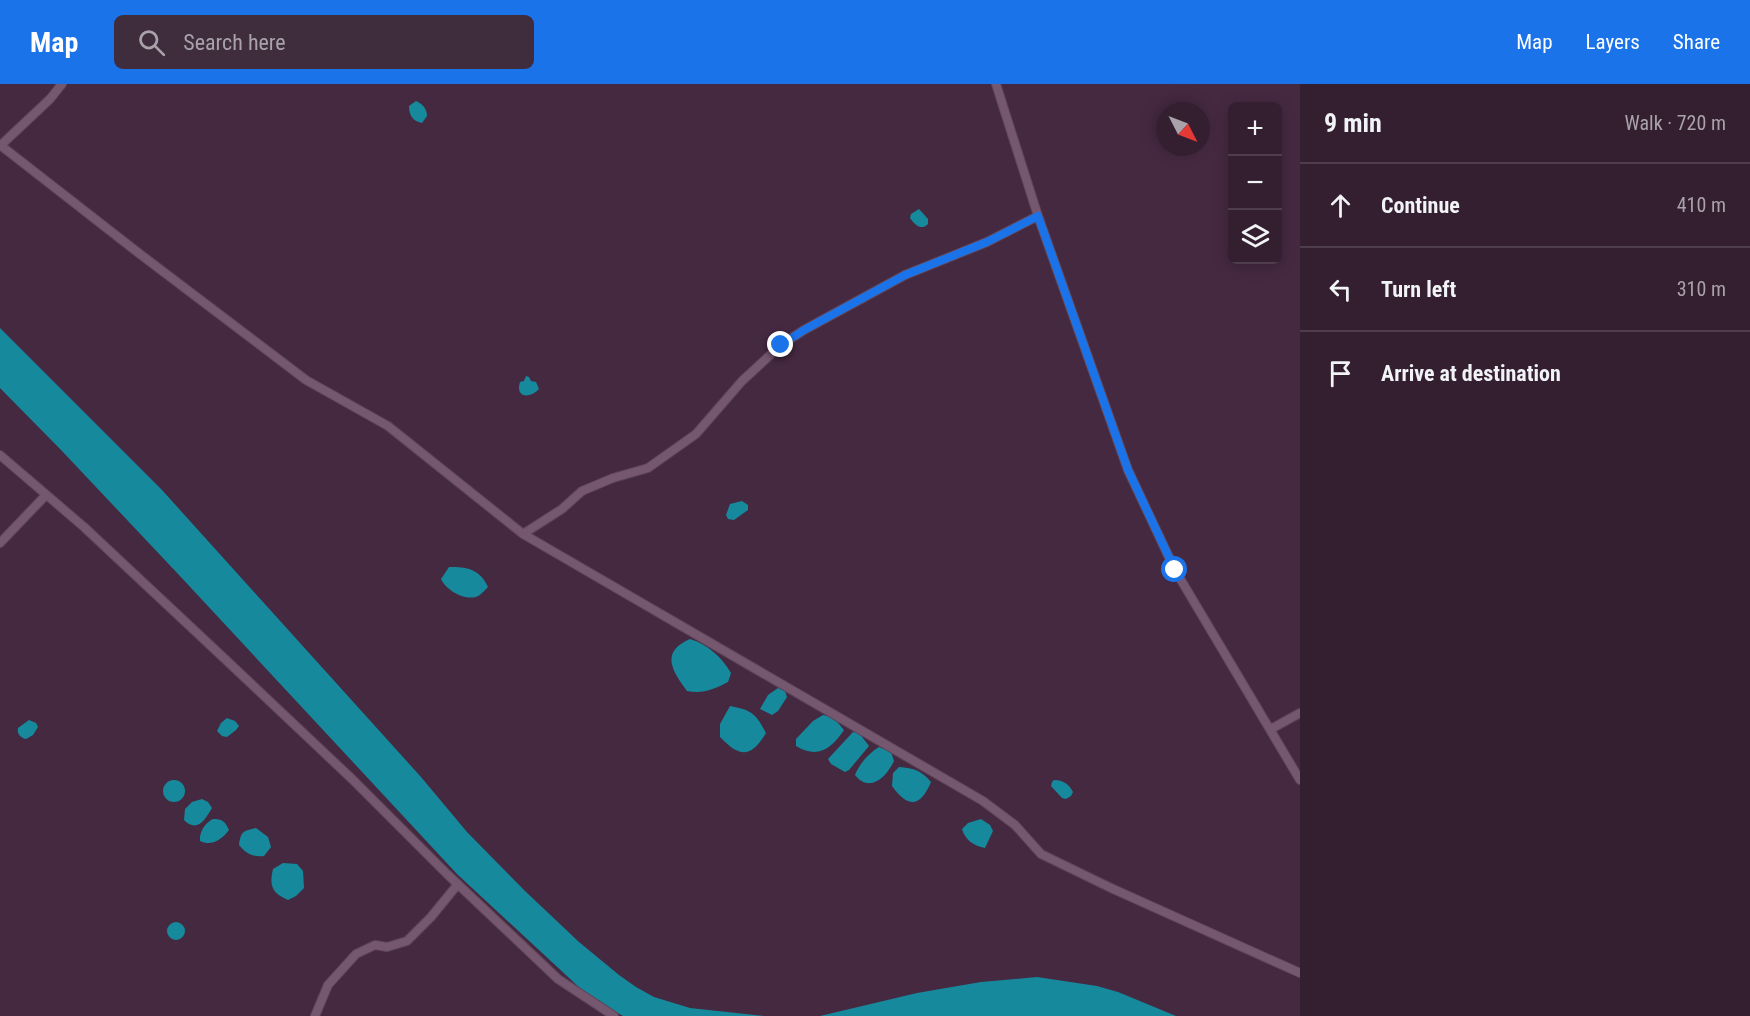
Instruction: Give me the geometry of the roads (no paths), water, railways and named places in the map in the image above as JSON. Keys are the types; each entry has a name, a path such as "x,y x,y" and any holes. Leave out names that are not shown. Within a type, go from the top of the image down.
{"street":[{"path":"62,84 50,99 0,145 306,380 388,426 523,534 982,801 1015,825 1041,854 1300,973"},
{"path":"996,84 1038,216 1128,470 1175,570 1300,780"},
{"path":"523,534 562,508 582,491 613,478 648,468 696,434 742,381 781,345 796,335 905,275 987,242 1038,216"},
{"path":"0,456 84,527 352,779 558,979 614,1016"},
{"path":"0,543 46,495"},
{"path":"1271,729 1300,713"},
{"path":"315,1016 328,985 356,954 375,945 387,947 407,941 431,917 458,884"}],"water":[{"path":"416,101 423,105 426,111 427,116 422,123 416,121 410,113 409,106"},
{"path":"919,209 928,219 928,224 923,227 916,225 910,218 911,214"},
{"path":"0,328 162,490 421,777 467,832 579,942 619,975 654,997 690,1008 765,1016 623,1016 582,990 457,874 179,575 0,388"},
{"path":"526,376 536,382 539,389 532,394 524,395 521,394 519,387 520,382 524,381"},
{"path":"742,501 748,505 748,510 734,520 728,519 726,515 730,504"},
{"path":"449,567 472,570 481,576 488,587 481,594 471,598 455,593 441,579"},
{"path":"690,639 714,652 723,662 731,673 728,682 709,690 687,691 673,669 672,656 681,644"},
{"path":"778,688 785,691 787,697 778,711 772,715 760,709 768,695"},
{"path":"730,706 744,709 752,714 766,733 750,751 739,752 720,737 720,724"},
{"path":"823,715 833,718 844,730 839,737 829,747 817,752 796,746 796,739 813,721"},
{"path":"227,718 235,721 239,726 227,737 217,731"},
{"path":"29,720 36,723 38,727 33,735 26,739 19,735 18,728"},
{"path":"853,732 859,733 869,746 845,772 831,764 828,759"},
{"path":"879,747 891,752 894,761 878,781 866,783 855,775 865,759"},
{"path":"899,767 917,771 931,782 923,797 913,802 908,801 892,786 893,773"},
{"path":"174,780 182,783 185,791 182,799 174,802 166,799 163,791 166,783"},
{"path":"1054,780 1068,785 1073,792 1071,796 1066,799 1062,798 1051,786"},
{"path":"202,799 212,808 200,823 189,824 184,820 185,809 192,802"},
{"path":"213,819 223,821 229,830 216,841 204,843 200,841 200,834 207,823"},
{"path":"981,819 990,825 993,831 985,848 970,842 962,829 968,823"},
{"path":"256,828 268,837 271,847 264,856 250,854 239,845 243,832"},
{"path":"283,863 297,864 303,871 304,888 288,900 275,892 271,880 273,869"},
{"path":"176,922 184,927 185,931 180,939 176,940 168,935 167,931 172,923"},
{"path":"1037,977 1097,986 1118,992 1176,1016 820,1016 917,993 981,982"}]}
